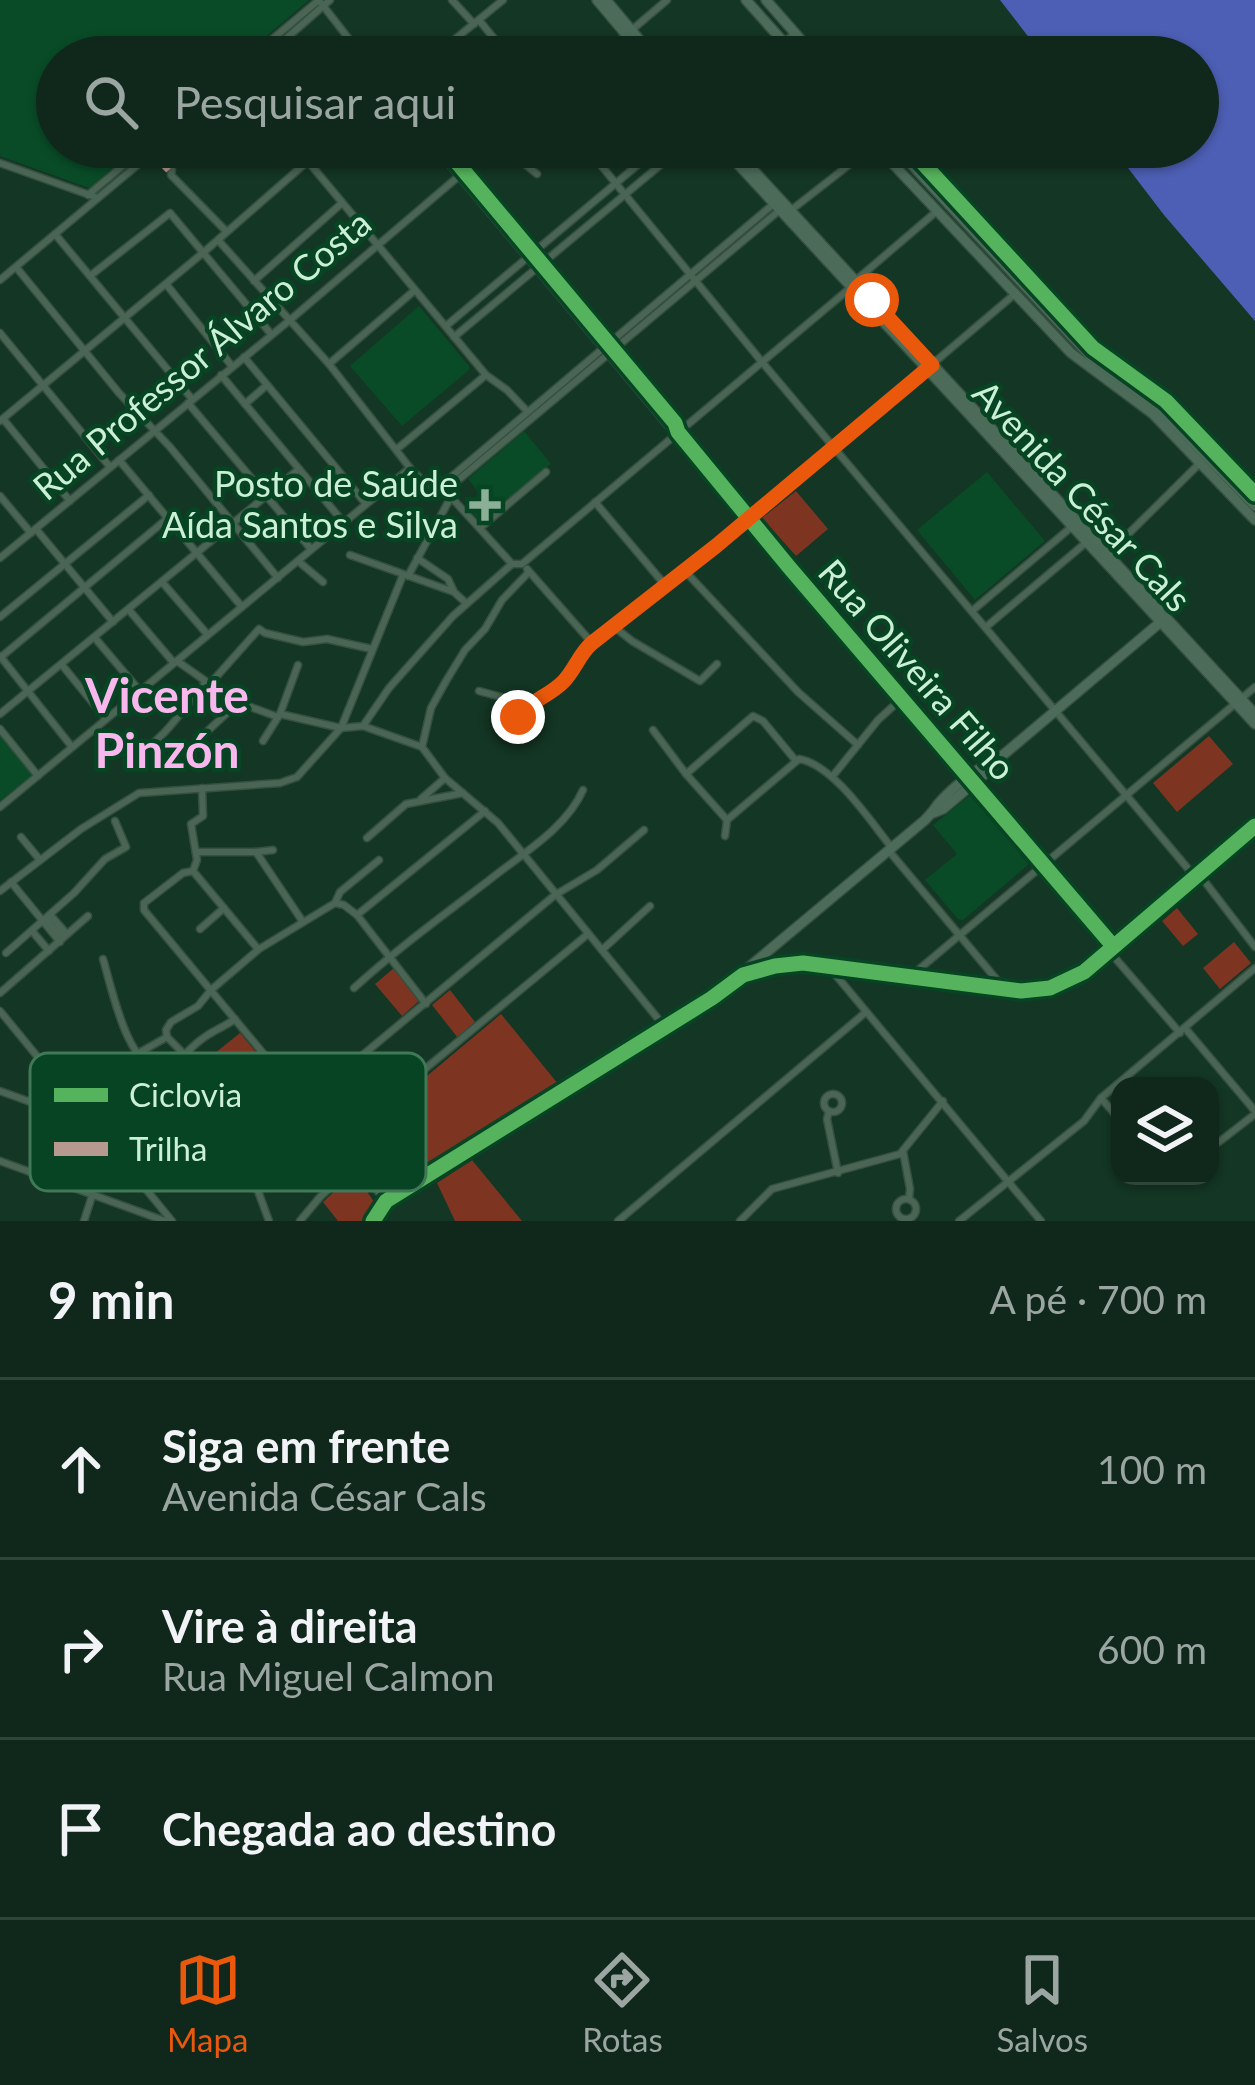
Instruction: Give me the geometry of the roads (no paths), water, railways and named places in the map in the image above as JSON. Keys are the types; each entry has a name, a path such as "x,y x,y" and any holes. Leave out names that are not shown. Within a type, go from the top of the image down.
{"main road":[{"path":"602,0 632,36"},
{"path":"746,0 779,36"},
{"path":"766,0 798,36"},
{"name":"Avenida César Cals","path":"743,168 782,206"},
{"name":"Avenida César Cals","path":"750,168 1255,724"},
{"path":"895,168 1091,357 1166,413 1255,506"},
{"path":"913,168 1082,363 1148,409 1255,520"},
{"path":"426,1176 743,975 939,803 1164,620"},
{"name":"Avenida César Cals","path":"1238,701 1255,714"},
{"path":"743,975 794,963 826,964 1005,989 1056,986 1084,972 1255,826"},
{"path":"373,1221 386,1201 402,1191"}],"street":[{"path":"452,0 489,36"},
{"path":"459,36 503,0"},
{"path":"625,36 667,0"},
{"path":"278,36 323,1"},
{"path":"287,36 323,1"},
{"path":"323,1 348,36"},
{"path":"791,36 795,33"},
{"path":"0,163 93,197"},
{"path":"0,280 129,168"},
{"path":"170,168 170,175 226,231"},
{"path":"70,501 1,418 299,168"},
{"path":"314,168 486,375 531,413"},
{"name":"Rua Oliveira Filho","path":"457,168 1111,948 1255,1112"},
{"name":"Rua Professor Álvaro Costa","path":"0,558 467,168"},
{"path":"529,168 536,174"},
{"path":"604,168 1255,947"},
{"path":"445,326 634,168"},
{"path":"454,337 657,168"},
{"path":"0,891 135,795 291,780 304,769 341,728 444,493 692,278 782,206 841,168"},
{"path":"254,281 342,203"},
{"path":"363,726 389,688 466,603 512,564 522,564 938,211"},
{"path":"90,276 170,213 272,334"},
{"path":"55,234 311,549"},
{"path":"218,240 329,364 410,469 444,493 512,564"},
{"path":"16,267 278,578"},
{"path":"166,284 232,366"},
{"path":"329,364 416,290"},
{"path":"508,729 528,704 570,676 592,643 749,519 1019,291"},
{"path":"0,333 110,467"},
{"path":"244,357 366,504"},
{"path":"221,375 344,523"},
{"path":"397,449 486,375"},
{"path":"245,404 267,386"},
{"path":"119,460 242,607"},
{"path":"1106,556 1201,462"},
{"path":"0,714 299,469"},
{"path":"314,487 336,469"},
{"path":"0,807 410,469"},
{"path":"479,528 546,472"},
{"path":"0,617 149,495"},
{"path":"0,496 113,622"},
{"path":"595,502 665,585"},
{"path":"73,748 0,656 168,518"},
{"path":"972,611 1075,524"},
{"path":"986,627 1090,540"},
{"path":"350,555 454,592 466,603"},
{"path":"417,558 448,578 454,592"},
{"path":"298,561 323,582"},
{"path":"522,564 592,643"},
{"path":"684,570 799,692 858,745"},
{"path":"422,747 430,708 446,681 505,596 529,572"},
{"path":"162,582 207,635"},
{"path":"129,610 175,662 234,701 279,716 341,728 363,726 422,747 446,778 485,810 664,1027"},
{"path":"613,626 700,681 717,664"},
{"path":"135,755 155,740 257,631 303,642 331,639 372,649"},
{"path":"95,638 140,691"},
{"path":"62,664 106,719"},
{"path":"263,741 279,716 298,665"},
{"path":"910,976 1255,687"},
{"path":"478,691 528,704"},
{"path":"832,777 902,698"},
{"path":"202,737 234,701"},
{"path":"686,774 753,716 763,721 796,761"},
{"path":"0,729 38,776"},
{"path":"653,730 727,820"},
{"path":"725,836 727,820 796,761 812,761 832,777 1005,989"},
{"path":"418,801 446,778"},
{"path":"202,788 203,816 191,822 196,852 193,871 259,950"},
{"path":"354,988 522,854 570,811 583,790"},
{"path":"367,838 402,807 463,793"},
{"path":"357,915 485,810"},
{"path":"6,952 46,921 105,859 126,847 115,821"},
{"path":"366,1053 555,895 597,870 644,830"},
{"path":"21,838 40,860"},
{"path":"196,852 272,850"},
{"path":"256,852 303,922"},
{"path":"183,1053 167,1037 171,1022 198,1006 259,950 335,903 340,892 379,860"},
{"path":"193,871 183,873 143,905 146,913 264,1053"},
{"path":"11,882 60,942"},
{"path":"335,903 357,915 427,1004"},
{"path":"602,950 650,906"},
{"path":"200,928 224,908"},
{"path":"53,912 70,933"},
{"path":"0,993 88,916"},
{"path":"32,931 50,951"},
{"path":"426,1068 588,934"},
{"path":"103,959 135,1052 167,1037"},
{"path":"826,964 1041,1221"},
{"path":"958,1221 1084,1120 1101,1098 1255,968"},
{"path":"0,1011 35,1053"},
{"path":"618,1221 866,1012"},
{"path":"185,1053 235,1019"},
{"path":"0,1090 30,1101"},
{"path":"1101,1098 1111,1110"},
{"path":"740,1221 772,1189 886,1160 903,1151 943,1101"},
{"path":"829,1112 838,1173"},
{"path":"1220,1142 1255,1112"},
{"path":"903,1151 909,1199"},
{"path":"0,1161 30,1172"},
{"path":"81,1191 169,1221"},
{"path":"145,1191 169,1221"},
{"path":"258,1191 269,1221"},
{"path":"300,1221 327,1191"},
{"path":"378,1191 386,1201"},
{"path":"83,1221 92,1195"}],"water":[{"path":"1000,0 1255,0 1255,321 1128,168 1219,168 1219,36 1028,36"}],"place":[{"name":"Posto de Saúde Aída Santos e Silva","path":"485,505"}],"district":[{"name":"Vicente Pinzón","path":"167,724"}]}
